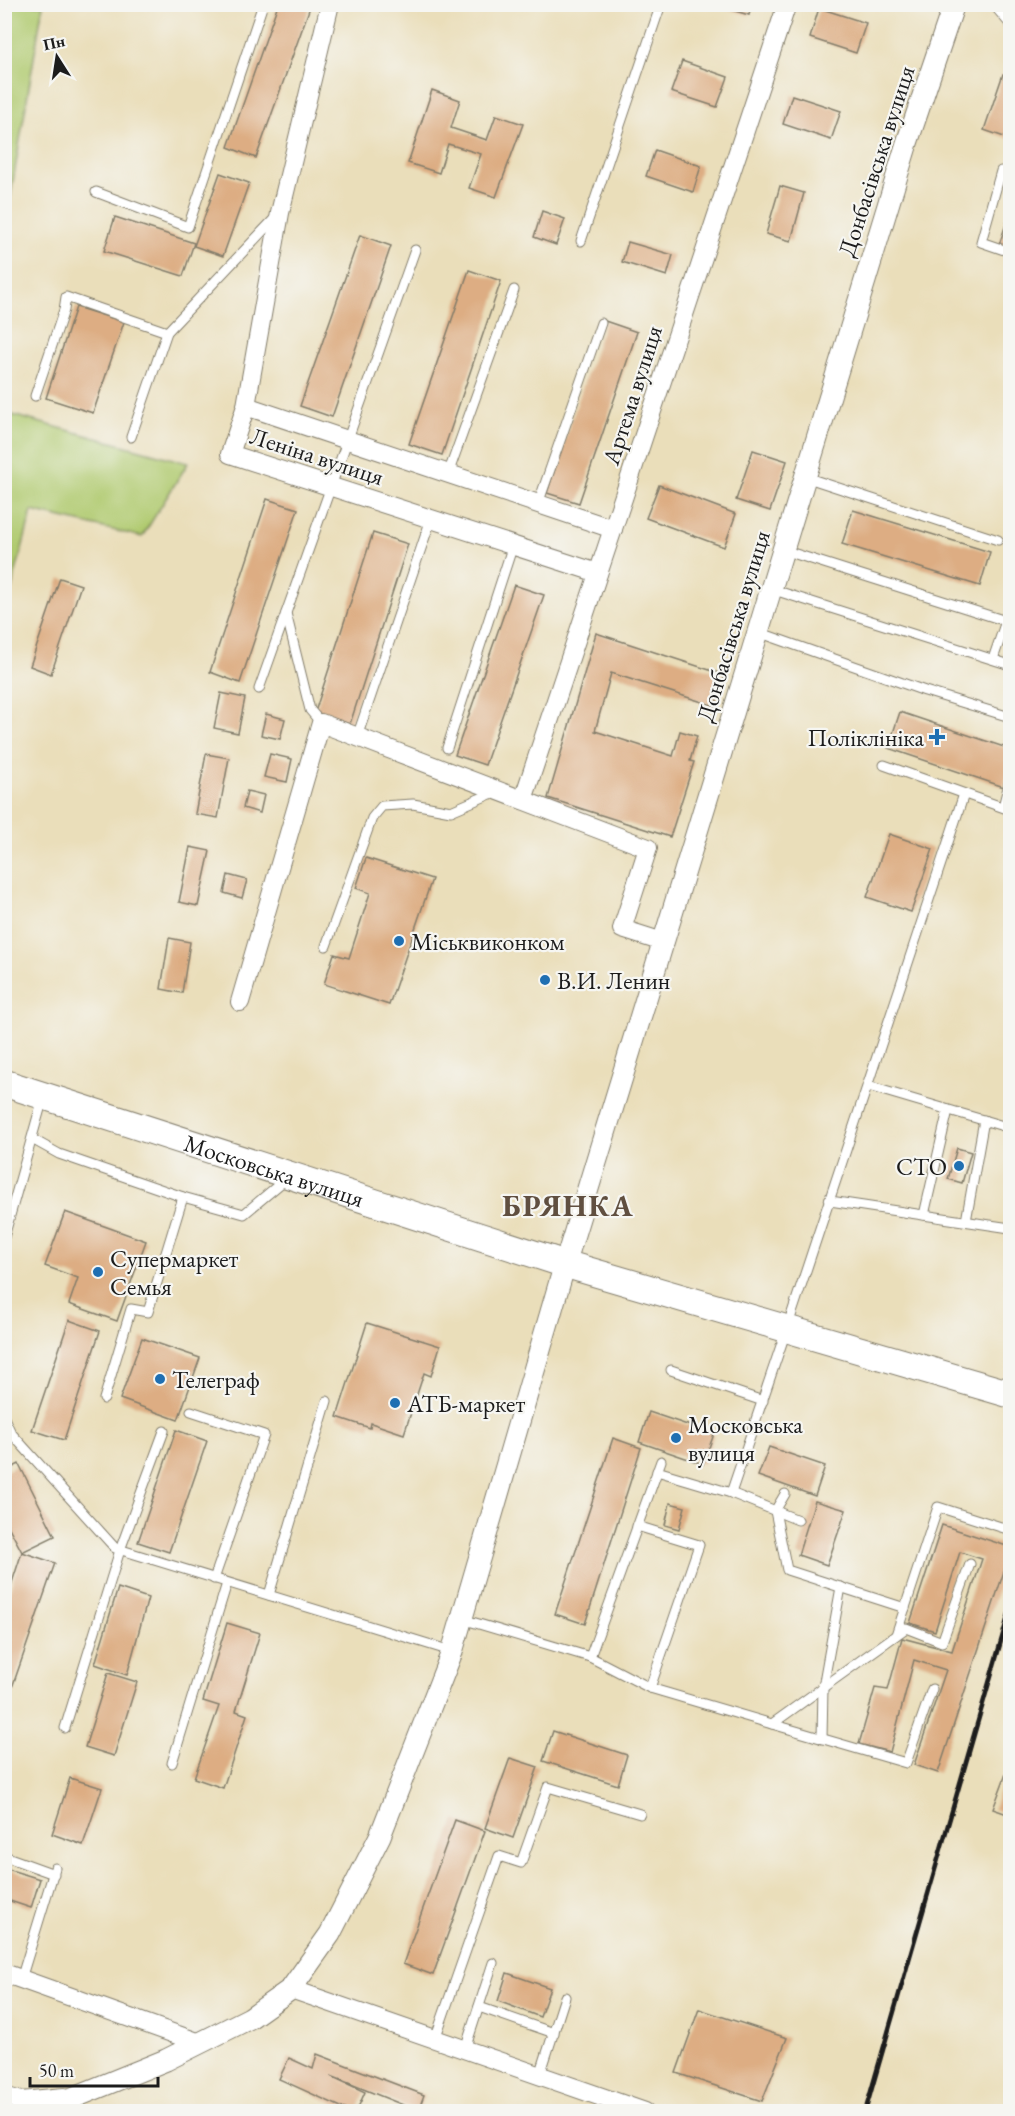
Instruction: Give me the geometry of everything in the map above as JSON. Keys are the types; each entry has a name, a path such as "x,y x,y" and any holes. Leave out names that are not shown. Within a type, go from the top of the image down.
{"main road":[{"name":"Московська вулиця","path":"4,1083 565,1264 1011,1394"}],"street":[{"path":"246,406 280,213 330,4"},
{"name":"Артема вулиця","path":"523,800 787,4"},
{"name":"Донбасівська вулиця","path":"39,2112 165,2060 200,2043 250,2018 291,1989 330,1934 380,1836 452,1652 565,1264 663,942 907,142 954,4"},
{"name":"Леніна вулиця","path":"598,573 230,454 246,406 613,529"},
{"path":"240,1002 321,723 648,848 622,929 663,942"},
{"path":"13,1976 200,2043"},
{"path":"291,1989 645,2112"},
{"path":"4,2096 21,2101 75,2096"}],"lane":[{"path":"96,192 188,227 263,4"},
{"path":"581,241 661,4"},
{"path":"993,4 1011,24"},
{"path":"1011,173 1001,171 981,242 1011,252"},
{"path":"131,437 167,332 280,213"},
{"path":"259,690 415,250"},
{"path":"448,474 514,290"},
{"path":"35,396 64,310 66,297 167,332"},
{"path":"538,504 601,323"},
{"path":"805,477 998,540"},
{"path":"357,737 431,519"},
{"path":"447,748 513,545"},
{"path":"783,550 1006,621"},
{"path":"771,590 1011,665"},
{"path":"993,659 1011,608"},
{"path":"286,613 310,710 321,723"},
{"path":"758,632 925,691 1011,717"},
{"path":"884,765 1007,808 1011,780"},
{"path":"326,946 372,818 382,806 413,804 451,811 498,791"},
{"path":"731,1493 964,794"},
{"path":"868,1086 1011,1128"},
{"path":"4,1237 44,1096"},
{"path":"924,1215 948,1110"},
{"path":"966,1221 984,1120"},
{"path":"32,1139 59,1154 183,1197 244,1214 290,1175"},
{"path":"104,1399 131,1309 148,1312 183,1197"},
{"path":"830,1201 1011,1228"},
{"path":"671,1370 762,1401"},
{"path":"269,1595 327,1401"},
{"path":"191,1411 264,1435 214,1579"},
{"path":"4,1418 8,1434 115,1548 452,1652"},
{"path":"65,1728 120,1550 164,1431"},
{"path":"590,1657 661,1461"},
{"path":"657,1471 731,1493 798,1520"},
{"path":"785,1494 775,1511 787,1570 905,1608"},
{"path":"896,1635 938,1506 1004,1528"},
{"path":"637,1526 699,1545 650,1688"},
{"path":"772,1724 906,1628 942,1642 970,1564"},
{"path":"172,1763 227,1583"},
{"path":"822,1739 823,1687 841,1587"},
{"path":"462,1619 590,1657 650,1688 906,1763 932,1689"},
{"path":"435,2038 500,1856 521,1863 548,1787 640,1814"},
{"path":"4,1856 54,1871 13,1976"},
{"path":"465,2049 493,1963"},
{"path":"540,2075 565,1997"},
{"path":"478,2007 554,2033"}],"green space":[{"path":"4,5 43,5 5,228"},
{"path":"5,413 188,463 142,537 32,511 5,613"}],"building":[{"path":"278,4 302,4 310,7 256,158 228,147"},
{"path":"711,4 752,4 749,15"},
{"path":"819,8 866,23 856,53 810,38"},
{"path":"682,61 728,77 717,107 671,92"},
{"path":"1003,74 1010,77 1010,139 984,130"},
{"path":"432,90 460,100 451,128 487,140 496,115 523,124 496,197 469,188 481,154 448,144 439,173 408,163"},
{"path":"792,95 841,111 831,140 783,124"},
{"path":"655,150 701,166 693,192 646,176"},
{"path":"220,173 249,183 223,256 194,246"},
{"path":"780,186 804,193 791,241 766,234"},
{"path":"542,211 565,219 556,245 534,237"},
{"path":"1010,212 1010,249 999,245"},
{"path":"115,217 194,243 183,276 104,251"},
{"path":"360,235 391,246 332,417 300,406"},
{"path":"628,242 673,255 667,276 622,262"},
{"path":"469,270 501,281 442,455 409,444"},
{"path":"76,307 124,322 93,413 46,398"},
{"path":"605,321 637,332 579,503 547,493"},
{"path":"753,450 787,461 770,511 736,500"},
{"path":"659,485 736,514 724,547 646,518"},
{"path":"267,499 298,509 240,683 210,672"},
{"path":"853,510 990,552 980,586 842,544"},
{"path":"373,533 408,544 350,724 315,712"},
{"path":"60,578 81,585 51,674 30,666"},
{"path":"514,585 544,595 485,765 455,755"},
{"path":"596,633 725,675 715,706 611,673 595,731 673,756 680,731 697,736 690,761 694,762 670,837 548,798"},
{"path":"221,693 245,698 238,733 214,728"},
{"path":"900,712 1010,749 1010,767 1004,787 888,748"},
{"path":"266,714 285,719 280,739 261,735"},
{"path":"206,754 229,758 218,818 195,814"},
{"path":"270,754 292,759 287,782 264,777"},
{"path":"247,791 264,795 260,813 243,808"},
{"path":"889,834 933,849 911,912 867,897"},
{"path":"190,847 210,851 198,906 179,902"},
{"path":"366,858 432,879 389,1005 324,984 334,954 349,958 370,893 356,888"},
{"path":"228,875 247,880 242,898 224,893"},
{"path":"169,938 190,942 182,993 161,989"},
{"name":"СТО","path":"957,1148 971,1152 962,1183 948,1179"},
{"name":"Супермаркет Семья","path":"65,1212 146,1241 117,1321 69,1304 78,1278 45,1266"},
{"path":"69,1320 100,1331 64,1440 32,1430"},
{"path":"367,1323 440,1346 431,1376 424,1373 404,1434 371,1423 370,1428 337,1417"},
{"name":"Телеграф","path":"142,1338 200,1358 178,1420 120,1399"},
{"name":"Московська вулиця","path":"649,1412 714,1434 703,1464 639,1442"},
{"path":"176,1430 207,1441 169,1552 138,1542"},
{"path":"613,1438 641,1448 585,1624 555,1614"},
{"name":"Московська вулиця","path":"769,1447 825,1466 815,1496 758,1476"},
{"path":"19,1464 55,1536 22,1552 4,1518 4,1472"},
{"name":"Московська вулиця","path":"815,1501 846,1510 827,1565 798,1555"},
{"path":"670,1503 685,1507 679,1529 665,1525"},
{"path":"942,1525 1010,1547 1010,1553 938,1773 914,1765 946,1670 914,1660 890,1752 859,1744 875,1688 888,1690 902,1638 952,1651 982,1559 960,1552 935,1631 910,1623"},
{"path":"22,1552 55,1563 5,1708 4,1607"},
{"path":"118,1588 148,1598 127,1675 95,1664"},
{"path":"227,1623 260,1633 236,1711 247,1715 223,1788 194,1778 219,1706 203,1701"},
{"path":"108,1673 137,1682 114,1756 85,1747"},
{"path":"553,1731 627,1755 618,1785 543,1761"},
{"path":"510,1758 538,1767 513,1838 485,1828"},
{"path":"1010,1763 1010,1815 993,1809"},
{"path":"70,1778 102,1788 83,1845 52,1834"},
{"path":"455,1820 485,1831 433,1975 403,1964"},
{"path":"4,1868 40,1879 31,1908 4,1899"},
{"path":"507,1973 550,1988 540,2017 498,2001"},
{"path":"699,2009 787,2038 762,2101 676,2073"},
{"path":"317,2054 424,2095 418,2111 331,2076 365,2092 356,2112 352,2112 279,2079 289,2058 313,2069"}],"railway":[{"path":"865,2112 1010,1610"}],"place":[{"name":"Поліклініка","path":"937,737"},
{"name":"Міськвиконком","path":"399,941"},
{"name":"В.И. Ленин","path":"545,980"},
{"name":"СТО","path":"959,1166"},
{"name":"Супермаркет Семья","path":"98,1272"},
{"name":"Телеграф","path":"160,1379"},
{"name":"АТБ-маркет","path":"395,1403"},
{"name":"Московська вулиця","path":"676,1438"}],"district":[{"name":"БРЯНКА","path":"568,1205"}]}
